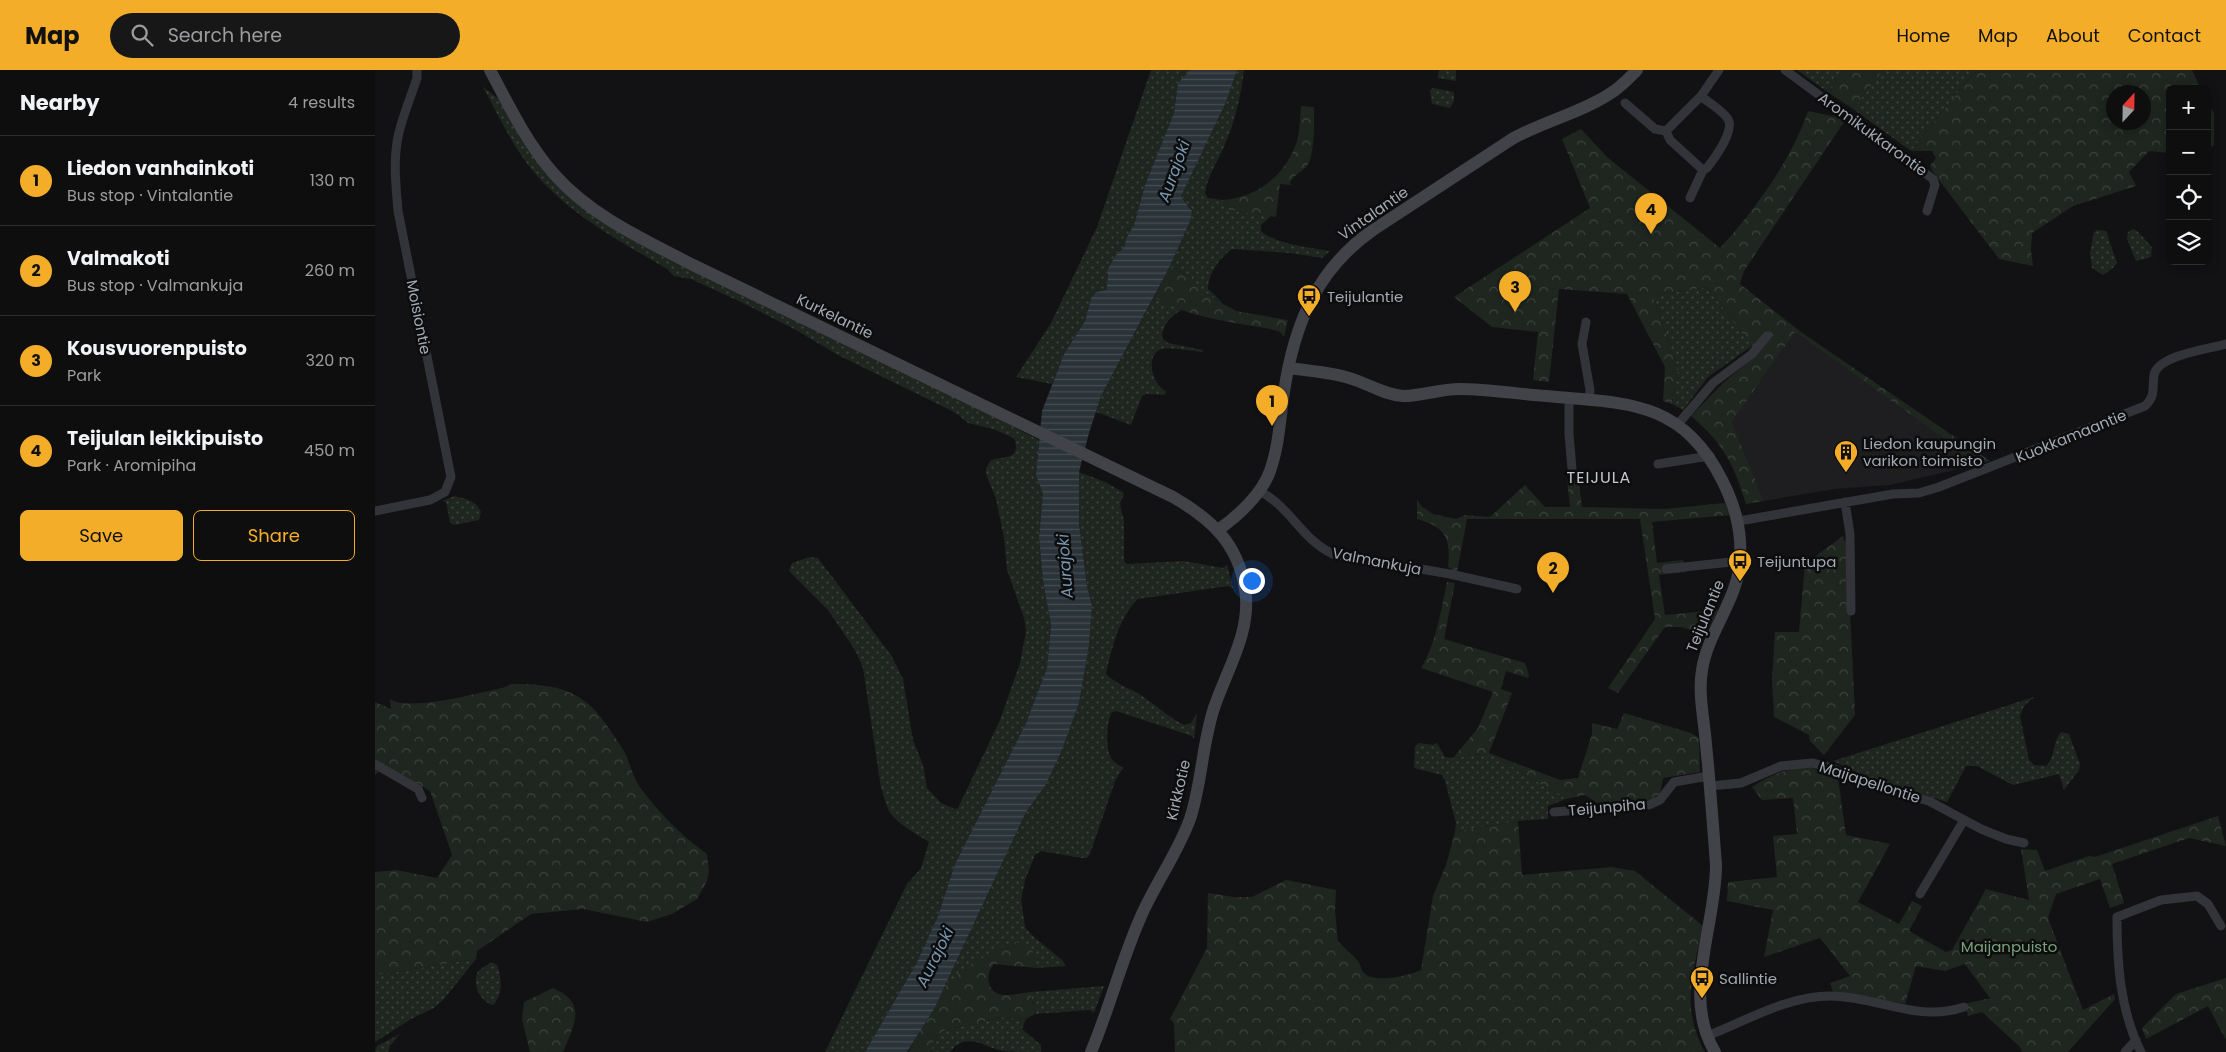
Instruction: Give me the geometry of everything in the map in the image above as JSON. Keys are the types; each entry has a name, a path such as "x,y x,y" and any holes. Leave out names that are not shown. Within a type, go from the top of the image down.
{"street":[{"name":"Moisiontie","path":"375,511 430,500 445,492 451,477 398,211 395,184 398,137 417,78 417,70"},
{"name":"Kurkelantie","path":"490,70 512,112 544,162 567,188 613,223 691,264 1173,497 1198,512 1218,530"},
{"name":"Vintalantie","path":"1218,530 1230,522 1259,491 1270,472 1276,449 1289,368 1301,324 1312,297 1332,266 1357,241 1517,136 1612,93 1637,70"},
{"path":"1666,131 1701,96 1719,70"},
{"name":"Aromikukkarontie","path":"1785,70 1933,179 1935,185 1927,211"},
{"path":"1691,198 1703,170 1707,168 1728,135 1730,124 1728,118 1701,96"},
{"path":"1625,103 1655,129 1666,131"},
{"path":"1666,131 1669,140 1703,170"},
{"path":"1586,322 1582,344 1590,390 1589,400"},
{"path":"1681,420 1713,383 1752,354 1767,336"},
{"name":"Kuokkamaantie","path":"1739,521 1893,494 1919,493 1939,488 2145,406 2153,396 2155,372 2161,364 2171,358 2226,344"},
{"name":"Teijulantie","path":"1289,368 1346,377 1398,395 1412,396 1462,389 1613,403 1681,420 1710,456 1733,502 1739,521 1740,561 1735,587 1707,649 1700,684 1710,781 1716,886 1701,978 1699,1002 1707,1036 1715,1052"},
{"path":"1569,398 1569,434 1572,469"},
{"path":"1658,464 1710,456"},
{"name":"Valmankuja","path":"1259,491 1276,502 1321,547 1333,554 1450,574 1517,589"},
{"path":"1845,502 1850,534 1851,611"},
{"name":"Kirkkotie","path":"1091,1052 1133,936 1188,823 1194,803 1209,726 1242,637 1246,610 1245,587 1228,542 1218,530"},
{"path":"1666,568 1740,561"},
{"name":"Maijapellontie","path":"1710,781 1741,783 1781,766 1812,763 1836,770 1881,789 1929,801 1964,820 2006,839 2024,843"},
{"path":"375,764 418,789 422,798"},
{"name":"Teijunpiha","path":"1554,812 1649,805 1660,800 1674,782 1710,781"},
{"path":"1920,894 1964,820"},
{"path":"2141,1052 2125,1012 2120,981 2117,918 2161,900 2197,896 2208,904 2221,926"},
{"path":"1707,1036 1782,1005 1804,999 1827,996 1856,999 1924,1013 1951,1012 1965,1007"},
{"path":"2125,1052 2136,1040"}],"shaded area":[{"path":"1795,332 1960,449 1967,467 1890,485 1834,489 1764,501 1732,422"}],"green space":[{"path":"1151,70 1190,70 1178,83 1174,113 1145,185 1134,225 1126,239 1125,246 1115,256 1108,269 1106,290 1096,292 1091,299 1085,321 1064,354 1052,384 1016,377 1051,323 1097,227"},
{"path":"1237,70 1244,70 1236,111 1231,130 1210,176 1205,193 1208,198 1222,200 1229,210 1271,216 1261,225 1261,231 1275,239 1294,245 1330,251 1322,258 1290,253 1232,249 1215,266 1210,277 1208,289 1223,303 1198,290 1191,277 1170,266 1191,219 1192,210 1181,197 1226,102"},
{"path":"1439,70 1456,70 1456,81 1438,78"},
{"path":"1797,70 1843,70 1829,93"},
{"path":"1843,70 1883,70 1853,109 1829,93"},
{"path":"1883,70 1978,70 1966,82 1911,151 1853,109"},
{"path":"1978,70 2192,70 2199,85 2166,85 2166,153 2149,151 2129,172 2136,186 2073,206 2032,233 2031,250 2033,266 1999,259 1933,172 1930,166 1936,158 1932,151 1911,151 1966,82"},
{"path":"483,87 499,99 590,211 1039,440 1036,475 1043,494 1039,537 1043,581 1051,625 1047,668 1026,723 955,864 938,916 916,964 865,1052 825,1052 907,884 921,868 929,842 899,822 886,805 881,788 863,668 855,650 828,610 789,571 792,563 809,557 818,558 891,655 903,679 913,740 923,765 927,788 941,803 955,809 958,808 1000,720 1020,663 1026,631 1024,618 1007,570 1004,538 996,499 986,474 986,468 991,460 1014,454 1016,445 1014,438 993,429 968,423 956,413 838,355 796,330 743,303 691,279 674,276 667,269 616,239 583,217 539,178 508,134"},
{"path":"1433,88 1454,92 1454,101 1450,108 1432,104 1430,90"},
{"path":"1301,106 1314,107 1314,138 1310,161 1291,180 1290,183 1292,185 1280,184 1276,217 1229,210 1222,200 1247,195 1258,190 1277,175 1285,165 1297,141"},
{"path":"2211,108 2214,114 2214,145 2211,147"},
{"path":"1808,111 1846,119 1744,271 1740,284 1801,332 1990,461 1967,467 1959,449 1795,332 1732,422 1764,501 1746,504 1737,477 1726,455 1711,436 1691,416 1723,383 1758,354 1707,287 1653,296 1678,369 1672,404 1663,401 1665,367 1627,294 1559,289 1549,382 1533,380 1538,332 1492,327 1454,297 1590,208 1562,139 1581,129 1607,157 1720,248 1746,218 1771,184 1792,147"},
{"path":"2133,229 2152,247 2151,257 2136,261 2127,239 2128,232"},
{"path":"2098,230 2106,231 2117,263 2103,275 2092,268 2090,253 2094,232"},
{"path":"1170,266 1191,277 1199,290 1236,311 1288,320 1284,337 1280,332 1270,329 1196,315 1154,297"},
{"path":"1707,287 1752,346 1708,377 1683,410 1672,404 1678,369 1653,296"},
{"path":"1154,297 1182,310 1168,321 1162,333 1162,338 1168,343 1203,350 1203,352 1167,348 1159,350 1155,354 1152,359 1152,372 1157,384 1166,391 1165,395 1147,394 1142,396 1131,425 1096,412 1101,396"},
{"path":"1079,472 1105,482 1124,493 1120,504 1124,521 1124,561 1127,564 1184,561 1223,568 1227,565 1233,588 1228,586 1138,599 1131,606 1121,624 1106,674 1117,683 1139,694 1184,725 1191,723 1197,713 1194,739 1192,736 1116,711 1111,713 1108,723 1107,742 1109,753 1112,759 1123,768 1115,781 1090,854 1087,858 1041,851 1035,855 1025,880 1021,900 1025,927 1062,960 1066,966 1036,968 1034,954 1030,946 946,984 1026,812 1045,786 1079,703 1089,646 1092,606 1087,586 1079,524"},
{"path":"1567,479 1579,482 1582,507 1664,509 1725,503 1730,515 1652,522 1657,563 1683,560 1685,572 1659,575 1665,615 1718,610 1706,634 1681,627 1665,627 1618,693 1608,688 1655,619 1640,519 1467,519 1457,572 1448,567 1449,557 1445,535 1435,526 1417,519 1417,499 1421,506 1433,514 1456,519 1465,515 1490,517 1525,485 1545,507 1570,507"},
{"path":"455,496 470,501 479,508 481,512 479,520 454,525 450,523 446,502 442,501"},
{"path":"1843,536 1846,545 1846,582 1850,610 1855,715 1824,755 1810,741 1809,735 1774,717 1772,680 1775,632 1799,632 1805,564"},
{"path":"1447,582 1455,583 1444,639 1525,663 1529,675 1528,678 1506,671 1501,689 1512,693 1489,753 1453,758 1478,728 1493,692 1421,668 1431,648"},
{"path":"512,684 543,685 568,692 579,697 600,716 623,748 642,790 680,832 707,854 709,871 707,881 697,899 672,914 647,922 583,909 531,914 477,951 476,959 375,975 375,872 396,870 437,878 452,855 430,791 385,765 375,775 375,702 391,709 390,699 399,702 427,703 477,694"},
{"path":"2034,697 2024,706 2020,716 2029,760 2034,765 2046,766 2051,758 2058,736 2061,732 2069,734 2080,764 2079,770 2064,790 2059,774 2013,785 1977,766 1966,766 1947,802 1874,780 1833,761"},
{"path":"1624,713 1691,733 1699,738 1700,772 1663,778 1660,794 1652,800 1597,803 1585,795 1566,799 1489,753 1560,780 1578,778 1592,734 1592,723 1617,729"},
{"path":"1419,743 1433,745 1437,743 1445,757 1453,758 1489,753 1566,799 1548,806 1548,819 1518,821 1455,832 1456,823 1442,775 1414,768 1415,746"},
{"name":"Maijanpuisto","path":"1809,767 1838,778 1846,835 1890,844 1858,902 1899,924 1912,901 1922,906 1909,931 1946,952 1952,950 1986,889 2029,900 2021,849 2037,850 2045,871 2089,856 2095,857 2218,816 2226,846 2189,838 2112,864 2124,903 2110,908 2100,879 2056,894 2048,918 2083,1010 2114,994 2115,999 2068,1052 2022,1052 2020,1047 1982,1012 1968,1016 1965,1004 1990,998 1965,964 1945,971 1916,966 1905,1004 1833,992 1830,983 1850,976 1820,938 1764,957 1773,910 1727,901 1728,882 1777,877 1773,836 1797,834 1793,798 1762,800 1752,787 1766,778 1779,773"},
{"path":"1518,821 1522,875 1611,867 1635,871 1703,926 1693,975 1691,1005 1697,1036 1705,1052 1175,1052 1174,1023 1170,1019 1207,948 1208,893 1234,897 1252,897 1286,880 1336,890 1335,911 1338,941 1358,961 1365,974 1370,977 1401,976 1421,970 1433,896 1446,865 1455,832"},
{"path":"1016,942 1030,946 1034,954 1036,968 994,964 989,973 989,983 991,989 1000,994 1012,995 1030,992 1035,1014 1026,1019 1004,1017 945,1030 935,1037 931,1052 908,1052 946,984 973,963 1004,946"},
{"path":"476,959 444,999 434,1008 411,1019 375,1042 375,975"},
{"path":"491,962 497,965 501,981 499,996 493,1005 484,1000 476,986 478,971"},
{"path":"2226,978 2226,1040 2208,1006 2146,1039 2142,1028 2176,994"},
{"path":"1104,986 1094,1013 1090,1010 1035,1014 1030,992"},
{"path":"553,988 564,994 571,1001 574,1008 575,1016 571,1033 563,1052 530,1052 522,1019 524,1002"},
{"path":"1004,1017 1026,1019 1022,1029 1041,1045 1041,1052 1002,1051 968,1041 962,1042 950,1052 931,1052 935,1037 945,1030"},
{"path":"400,1034 390,1046 388,1052 375,1052 377,1046"}],"water":[{"name":"Aurajoki","path":"1190,70 1237,70 1226,102 1181,197 1192,211 1191,219 1170,266 1101,396 1079,472 1079,524 1087,586 1092,606 1089,646 1079,703 1061,752 1045,786 1026,812 935,1007 907,1052 865,1052 916,964 938,916 955,864 1026,723 1047,668 1051,625 1043,581 1039,537 1043,494 1036,475 1042,411 1064,354 1085,321 1091,299 1096,292 1106,290 1108,269 1115,256 1125,246 1126,239 1134,225 1145,185 1174,113 1178,83"}],"place":[{"name":"Teijulan leikkipuisto","path":"1651,234"},
{"name":"Kousvuorenpuisto","path":"1515,312"},
{"name":"Teijulantie","path":"1309,317"},
{"name":"Liedon vanhainkoti","path":"1272,426"},
{"name":"Liedon kaupungin varikon toimisto","path":"1846,473"},
{"name":"Teijuntupa","path":"1740,582"},
{"name":"Valmakoti","path":"1553,593"},
{"name":"Sallintie","path":"1702,999"}],"district":[{"name":"TEIJULA","path":"1599,477"}]}
